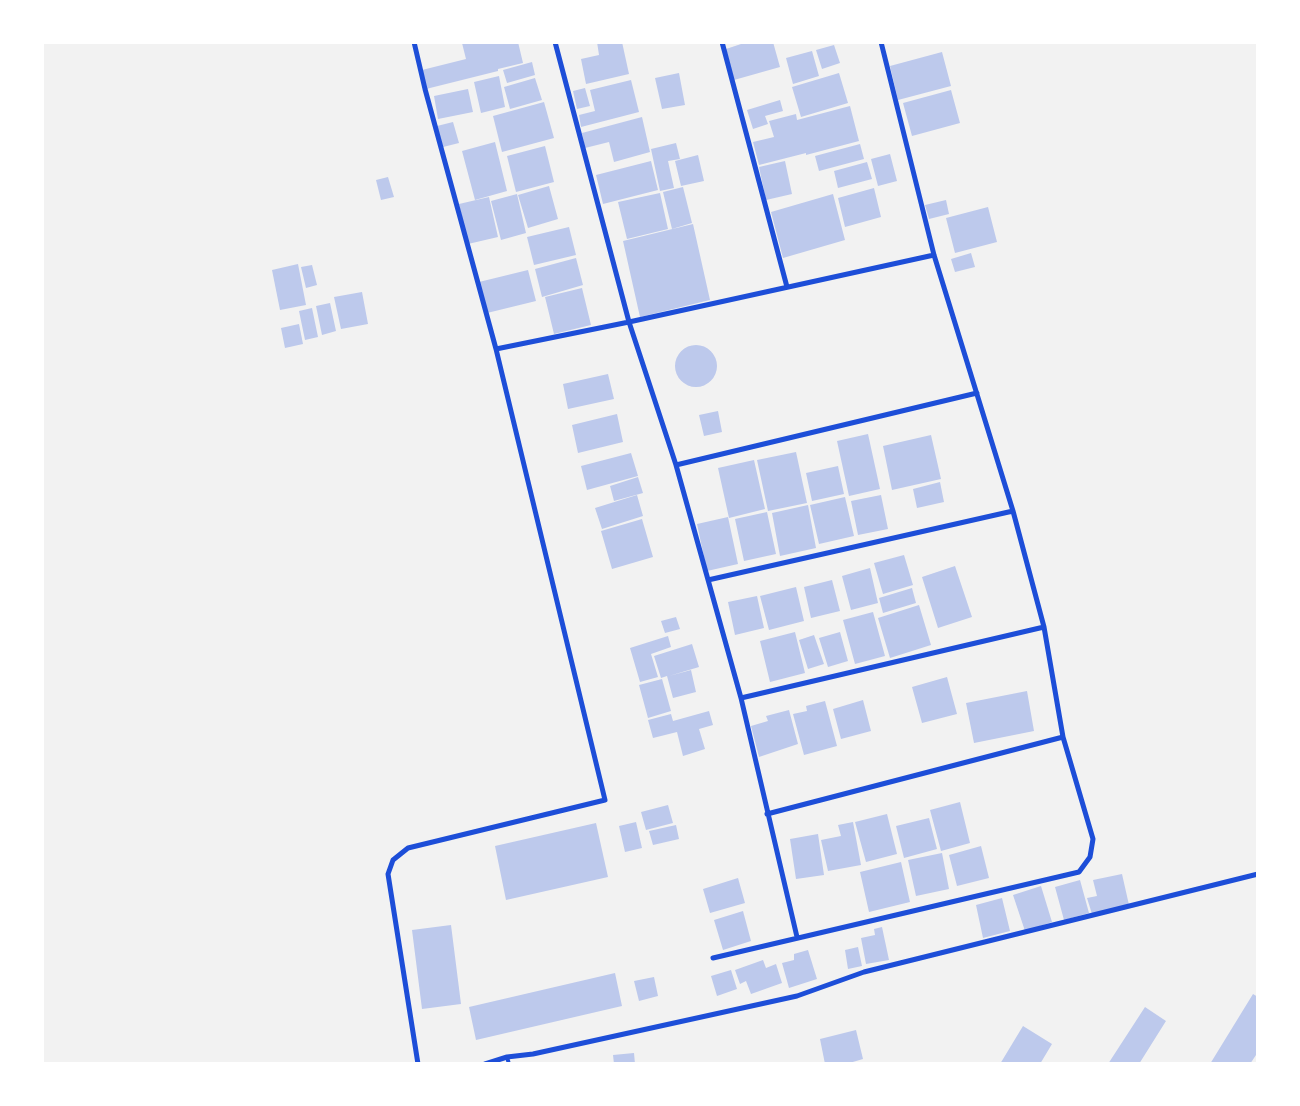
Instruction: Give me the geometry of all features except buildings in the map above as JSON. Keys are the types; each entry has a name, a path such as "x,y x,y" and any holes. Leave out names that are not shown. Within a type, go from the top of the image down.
{"street":[{"path":"414,42 425,89 496,349 605,800 408,848 393,860 388,874 418,1064"},
{"path":"555,42 629,322 676,465 741,698 797,936"},
{"path":"722,42 787,287"},
{"path":"713,958 797,936 1079,872 1090,857 1093,839 1063,737 1044,626 1013,511 934,255 881,42"},
{"path":"496,349 629,322 934,255"},
{"path":"676,465 977,393"},
{"path":"708,580 1013,511"},
{"path":"741,698 1044,626"},
{"path":"768,814 1063,737"},
{"path":"485,1064 507,1057 533,1054 797,996 864,972 1258,874"}],"lane":[{"path":"507,1057 509,1064"}]}
